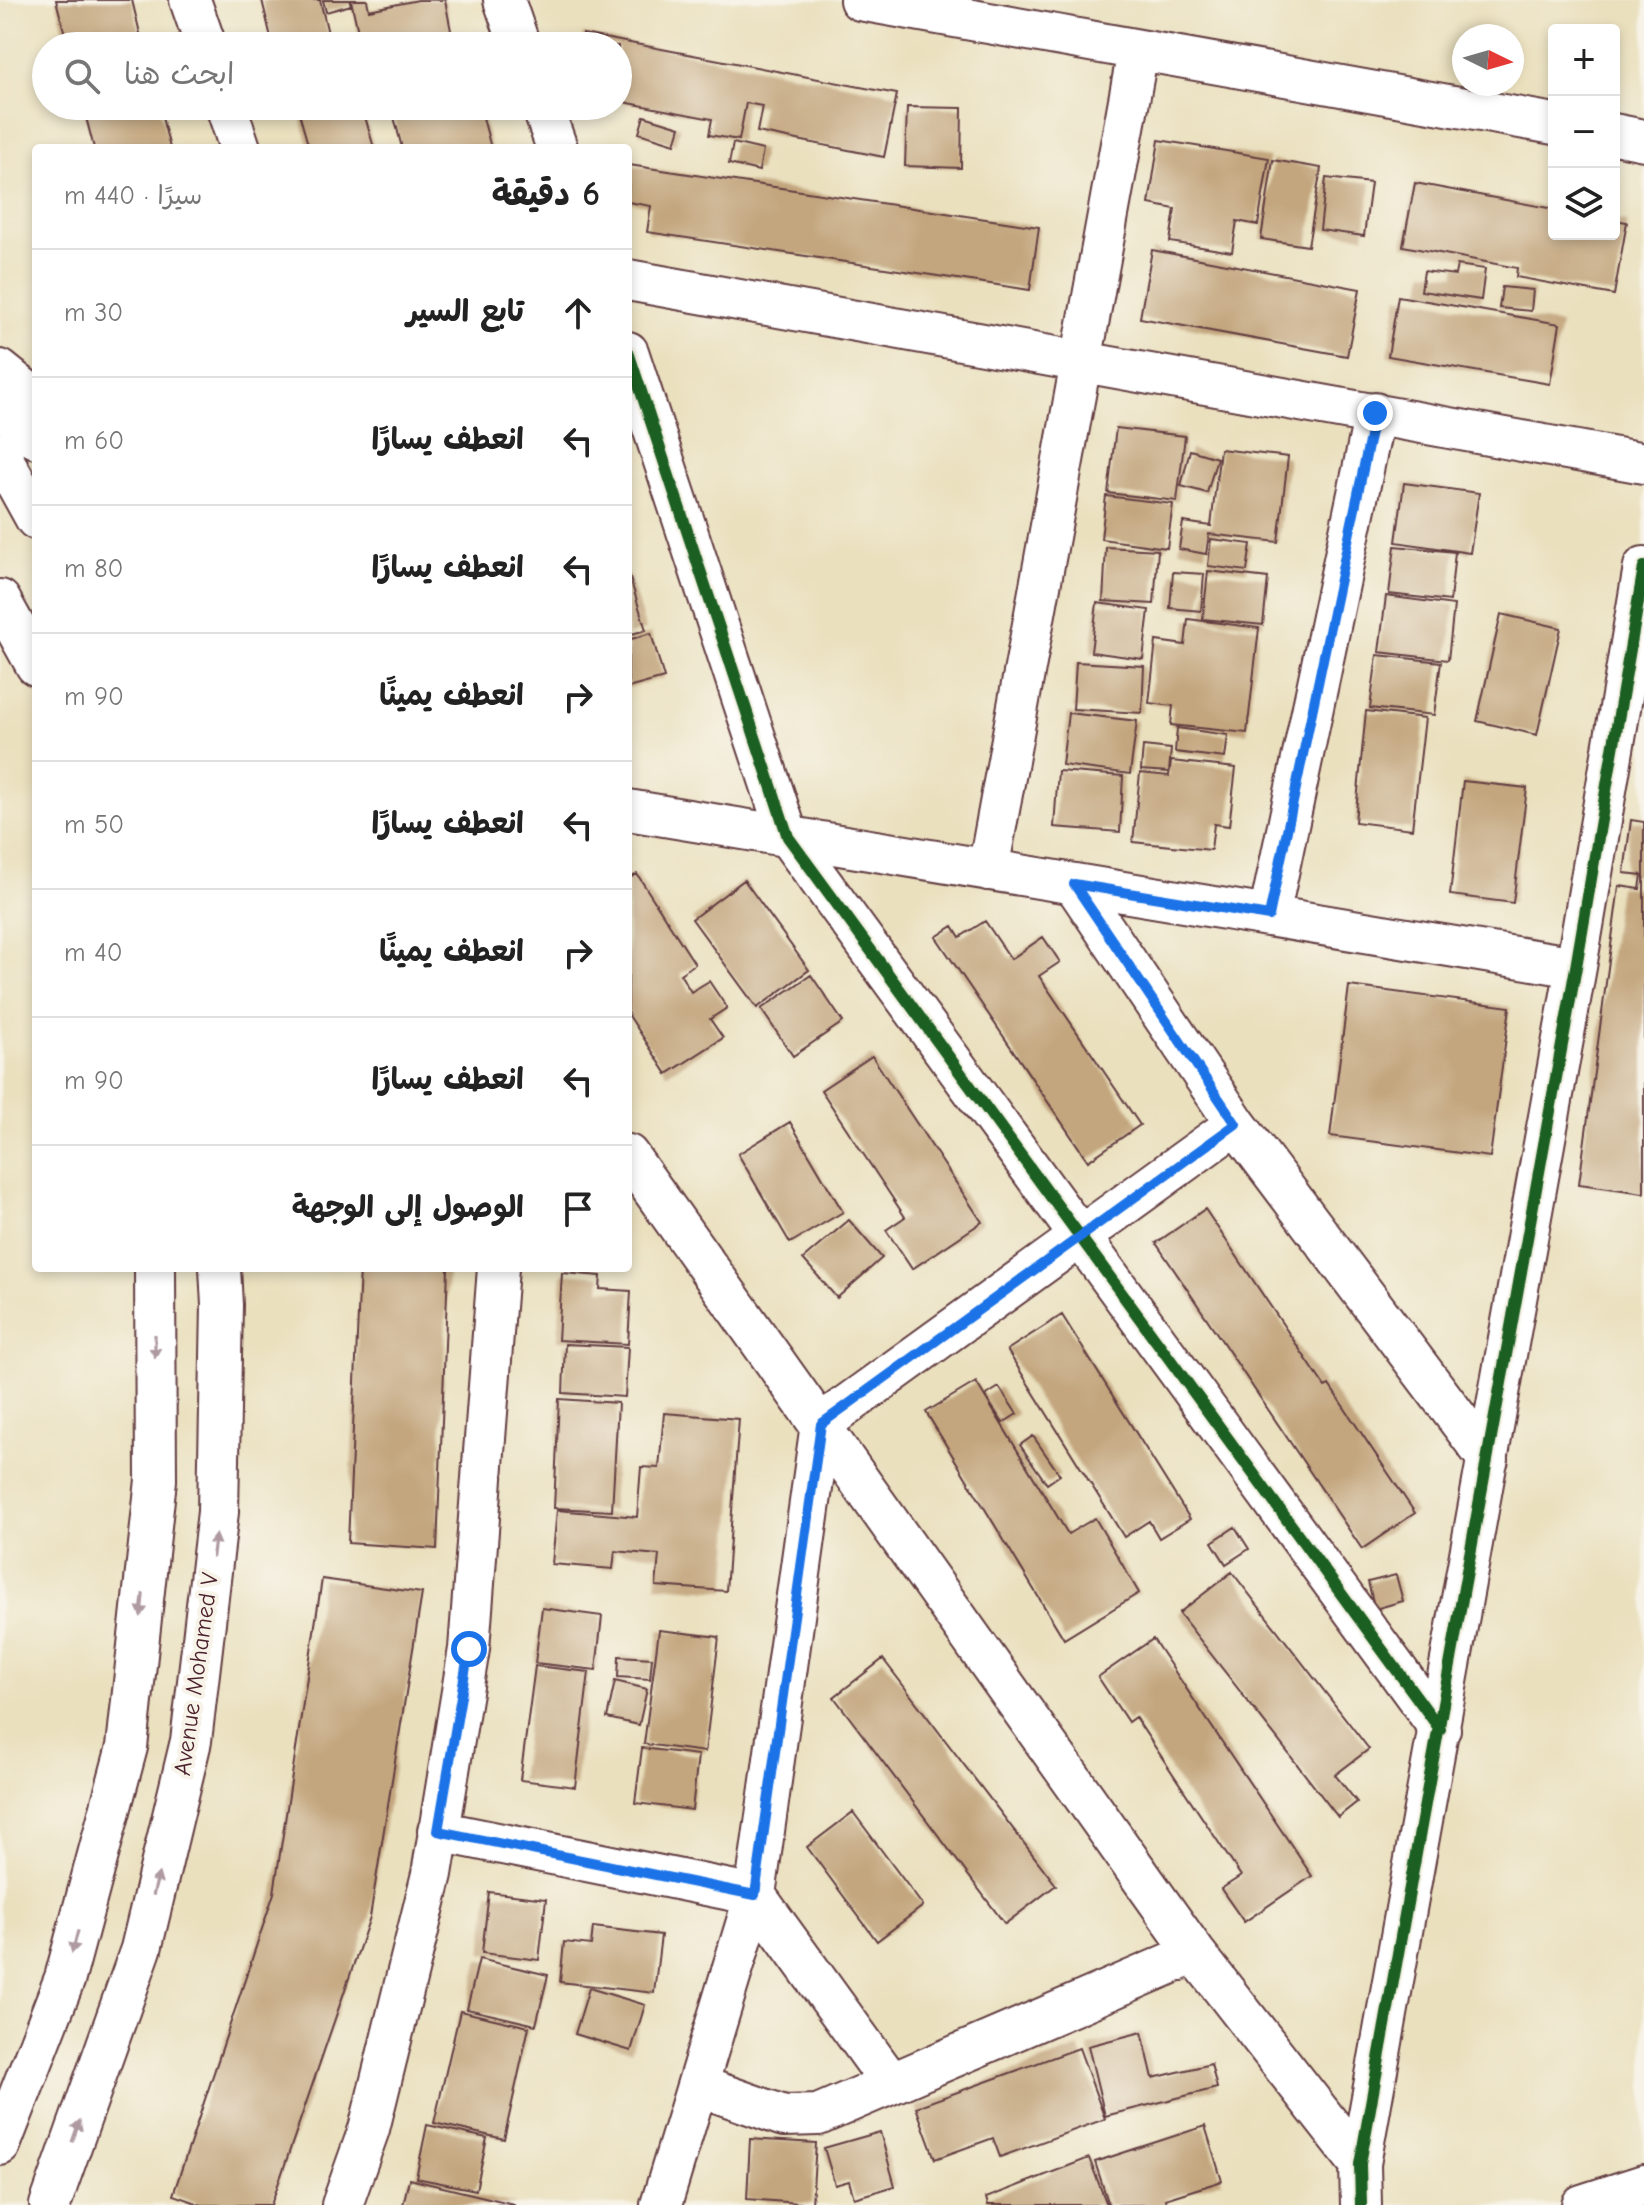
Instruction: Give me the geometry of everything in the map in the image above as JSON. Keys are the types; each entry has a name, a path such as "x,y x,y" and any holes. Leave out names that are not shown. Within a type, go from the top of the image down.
{"street":[{"path":"190,0 201,32"},
{"path":"504,0 515,32"},
{"path":"860,0 970,10 1138,51 1548,123"},
{"path":"988,870 1138,51"},
{"path":"231,120 239,144"},
{"path":"547,120 556,144"},
{"path":"1620,135 1644,140"},
{"path":"632,281 1644,463"},
{"path":"632,364 788,837 1440,1729"},
{"path":"0,370 32,396"},
{"path":"0,408 32,435"},
{"path":"1269,916 1375,413"},
{"path":"0,454 32,512"},
{"path":"1361,2205 1360,2164 1576,967 1644,567"},
{"path":"0,600 32,658"},
{"path":"632,811 1576,967"},
{"path":"1074,884 1236,1124 1488,1459"},
{"path":"661,2205 755,1895 821,1424 1236,1124"},
{"path":"632,1161 1195,1953 1360,2164"},
{"path":"0,2145 65,1978 127,1747 156,1480 155,1272"},
{"name":"Avenue Mohamed V","path":"50,2205 141,1949 191,1741 218,1512 220,1272"},
{"path":"342,2205 369,2129 432,1874 469,1649 498,1272"},
{"path":"438,1831 755,1895 891,2083"},
{"path":"699,2086 784,2116 818,2115 1195,1953"},
{"path":"1582,2205 1644,2185"}],"building":[{"path":"56,0 132,0 140,32 64,32"},
{"path":"262,0 320,0 328,32 270,32"},
{"path":"323,0 349,0 351,5 326,12"},
{"path":"351,0 367,0 369,10 418,0 445,0 451,32 358,32"},
{"path":"632,43 897,94 884,157 757,132 762,106 746,103 739,140 709,135 712,119 632,104"},
{"path":"907,107 962,108 961,168 905,166"},
{"path":"644,116 680,127 675,144 639,133"},
{"path":"87,120 163,120 169,144 93,144"},
{"path":"301,120 366,120 373,144 308,144"},
{"path":"395,120 484,120 490,144 401,144"},
{"path":"1159,140 1269,158 1258,225 1237,221 1232,252 1170,242 1175,209 1149,204"},
{"path":"733,143 763,150 759,171 729,164"},
{"path":"1273,160 1321,168 1308,246 1261,239"},
{"path":"632,165 1039,227 1030,290 647,232 651,206 632,203"},
{"path":"1326,178 1371,183 1364,236 1320,230"},
{"path":"1415,183 1548,208 1548,240 1620,240 1620,221 1627,222 1614,295 1516,277 1517,268 1403,246"},
{"path":"1152,250 1360,289 1347,356 1140,318"},
{"path":"1457,265 1485,269 1481,300 1421,291 1424,271 1455,275"},
{"path":"1502,287 1533,290 1531,311 1499,308"},
{"path":"1398,296 1560,324 1550,384 1388,356"},
{"path":"1116,428 1185,436 1177,501 1108,493"},
{"path":"1220,449 1288,457 1278,542 1209,534 1206,554 1179,549 1183,522 1211,526"},
{"path":"1190,450 1217,458 1207,493 1181,486"},
{"path":"1404,483 1479,493 1470,553 1396,542"},
{"path":"1106,496 1173,504 1167,548 1101,539"},
{"path":"1211,539 1251,544 1247,571 1208,566"},
{"path":"1395,546 1455,552 1450,601 1389,594"},
{"path":"1106,547 1158,550 1154,604 1103,601"},
{"path":"1208,571 1268,578 1263,625 1203,619"},
{"path":"1173,572 1204,574 1201,611 1170,608"},
{"path":"632,585 646,630 632,634"},
{"path":"1386,596 1454,605 1448,660 1379,652"},
{"path":"1097,603 1149,610 1143,659 1091,652"},
{"path":"1501,614 1561,628 1537,735 1477,721"},
{"path":"1188,619 1259,628 1247,733 1171,725 1173,706 1149,703 1156,641 1185,645"},
{"path":"651,633 664,678 632,687 632,639"},
{"path":"1377,655 1441,662 1434,715 1370,708"},
{"path":"1076,662 1144,666 1142,713 1073,709"},
{"path":"1366,711 1425,718 1412,829 1355,822"},
{"path":"1068,713 1137,721 1130,774 1062,765"},
{"path":"1177,728 1228,735 1225,758 1175,752"},
{"path":"1143,746 1171,749 1169,772 1141,770"},
{"path":"1171,761 1236,768 1229,826 1214,824 1211,850 1133,842 1140,773 1169,776"},
{"path":"1058,771 1123,776 1120,832 1054,827"},
{"path":"1463,781 1527,788 1513,903 1450,895"},
{"path":"1631,820 1644,822 1644,1193 1579,1184 1619,886 1640,889 1642,875 1624,873"},
{"path":"637,874 695,964 680,974 691,992 709,981 727,1008 710,1019 723,1038 667,1074 632,1020 632,877"},
{"path":"744,880 809,970 757,1008 692,919"},
{"path":"985,921 1011,959 1043,937 1060,962 1039,976 1140,1125 1088,1161 936,937 953,926 960,937"},
{"path":"811,975 843,1022 793,1056 761,1009"},
{"path":"1349,986 1510,1007 1490,1157 1330,1136"},
{"path":"872,1056 982,1222 912,1269 886,1230 905,1217 821,1090"},
{"path":"790,1122 843,1212 790,1243 738,1154"},
{"path":"1205,1209 1325,1387 1329,1385 1415,1513 1362,1549 1156,1243"},
{"path":"849,1220 882,1258 837,1298 803,1259"},
{"path":"360,1272 448,1272 437,1549 348,1543"},
{"path":"562,1273 601,1276 600,1289 631,1291 628,1344 558,1340"},
{"path":"1062,1315 1190,1519 1159,1538 1149,1521 1124,1537 1007,1350"},
{"path":"565,1344 628,1347 625,1397 563,1393"},
{"path":"976,1382 1068,1534 1095,1518 1139,1593 1064,1639 926,1412"},
{"path":"999,1387 1017,1414 1003,1423 985,1396"},
{"path":"559,1399 618,1403 612,1511 554,1508"},
{"path":"664,1413 739,1419 726,1591 656,1586 659,1555 615,1551 613,1569 552,1564 557,1510 637,1517 641,1467 659,1468"},
{"path":"1033,1436 1060,1475 1047,1484 1020,1445"},
{"path":"1235,1527 1249,1549 1226,1564 1212,1542"},
{"path":"1232,1572 1369,1749 1335,1775 1357,1802 1338,1817 1179,1613"},
{"path":"1396,1575 1403,1601 1375,1609 1368,1582"},
{"path":"322,1579 422,1593 370,1917 271,2205 202,2205 173,2195 274,1893"},
{"path":"542,1608 602,1616 596,1670 535,1663"},
{"path":"659,1630 719,1637 705,1752 644,1744"},
{"path":"1153,1639 1312,1876 1244,1922 1221,1889 1241,1876 1135,1717 1128,1722 1098,1677"},
{"path":"619,1656 652,1658 650,1679 618,1677"},
{"path":"883,1659 1056,1885 1005,1924 834,1697"},
{"path":"535,1666 589,1672 575,1787 520,1780"},
{"path":"615,1681 647,1689 639,1725 607,1718"},
{"path":"642,1748 698,1755 692,1810 635,1803"},
{"path":"853,1812 923,1906 877,1941 807,1847"},
{"path":"489,1892 546,1899 539,1960 482,1953"},
{"path":"593,1927 661,1935 654,1993 560,1982 564,1942 591,1945"},
{"path":"479,1959 548,1975 536,2025 467,2009"},
{"path":"589,1988 645,2005 631,2051 575,2034"},
{"path":"460,2011 529,2027 504,2139 434,2123"},
{"path":"1142,2032 1153,2078 1211,2064 1217,2088 1105,2116 1088,2046"},
{"path":"1079,2048 1105,2119 1000,2157 993,2138 935,2159 916,2107"},
{"path":"427,2125 487,2138 476,2190 416,2178"},
{"path":"1205,2126 1222,2181 1165,2199 1166,2203 1159,2205 1109,2205 1095,2162"},
{"path":"880,2132 895,2186 854,2198 849,2181 835,2185 824,2148"},
{"path":"750,2139 816,2143 812,2204 747,2199"},
{"path":"1089,2158 1107,2205 988,2205 986,2198"},
{"path":"409,2179 514,2204 514,2205 403,2205"}],"cycle path":[{"path":"632,364 788,837 1440,1729"},
{"path":"1361,2205 1360,2164 1576,967 1644,567"}],"route":[{"path":"469,1649 438,1831 755,1895 821,1424 1236,1124 1074,884 1269,916 1375,413"}]}
